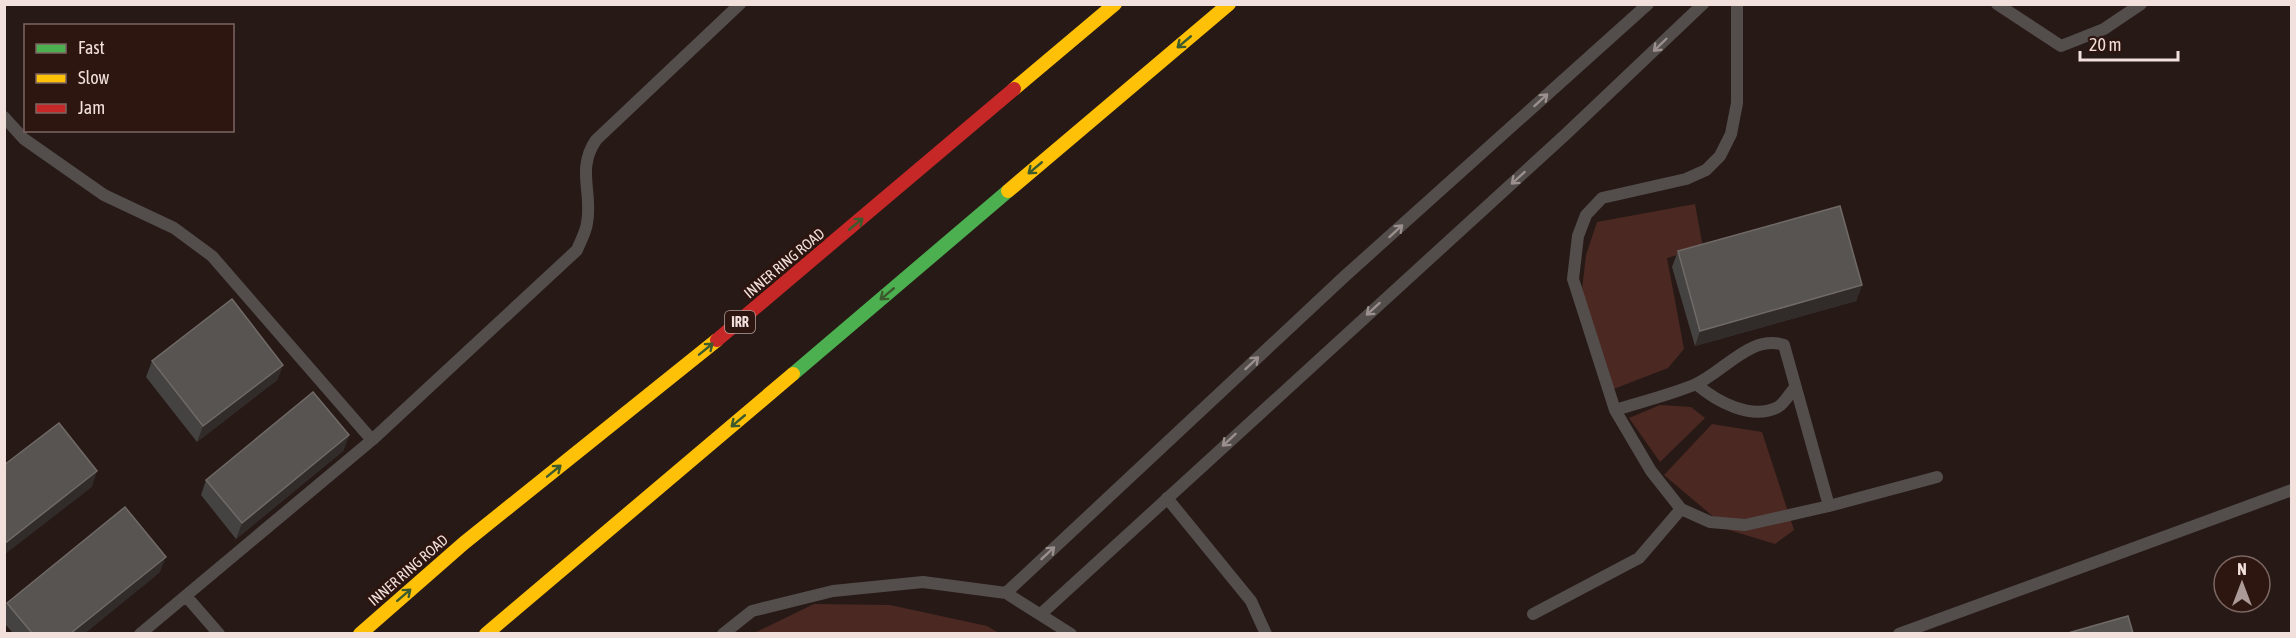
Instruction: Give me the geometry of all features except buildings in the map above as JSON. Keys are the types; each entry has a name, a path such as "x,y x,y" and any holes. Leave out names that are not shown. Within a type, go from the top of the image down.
{"highway":[{"name":"INNER RING ROAD","path":"360,633 464,543 740,321 1116,4"},
{"path":"486,633 1229,4"}],"lane":[{"path":"140,633 372,440 577,250 587,223 585,162 589,150 596,140 740,4"},
{"path":"1006,593 1345,276 1648,4"},
{"path":"1042,613 1566,134 1703,4"},
{"path":"1737,4 1737,103 1731,134 1720,156 1706,170 1686,179 1602,198 1586,214 1578,236 1573,279 1615,410 1651,471 1681,510 1710,522 1745,525 1937,477"},
{"path":"1997,4 2061,46 2104,29 2141,4"},
{"path":"7,127 104,195 174,228 212,256 372,440"},
{"path":"1615,410 1696,384 1755,346 1773,342 1784,345 1794,389 1828,506"},
{"path":"1696,384 1713,398 1755,412 1778,407 1794,389"},
{"path":"1899,633 2292,490"},
{"path":"1167,498 1251,601 1266,633"},
{"path":"1533,614 1639,558 1681,510"},
{"path":"723,633 752,611 833,591 923,582 1006,593 1042,613 1071,633"},
{"path":"186,596 219,633"}],"shaded area":[{"path":"1695,204 1703,248 1667,258 1684,349 1668,368 1611,390 1580,307 1586,255 1597,222"},
{"path":"1660,405 1691,407 1705,418 1660,462 1629,418"},
{"path":"1712,424 1762,432 1794,530 1775,544 1729,530 1664,475"},
{"path":"814,604 890,605 987,626 999,633 754,633"}],"traffic: fast":[{"path":"793,374 1008,191"}],"traffic: slow":[{"path":"1014,89 1115,4"},
{"path":"1008,191 1229,4"},
{"path":"360,634 464,543 717,340"},
{"path":"486,634 793,374"}],"traffic: jam":[{"path":"717,340 1014,89"}]}
